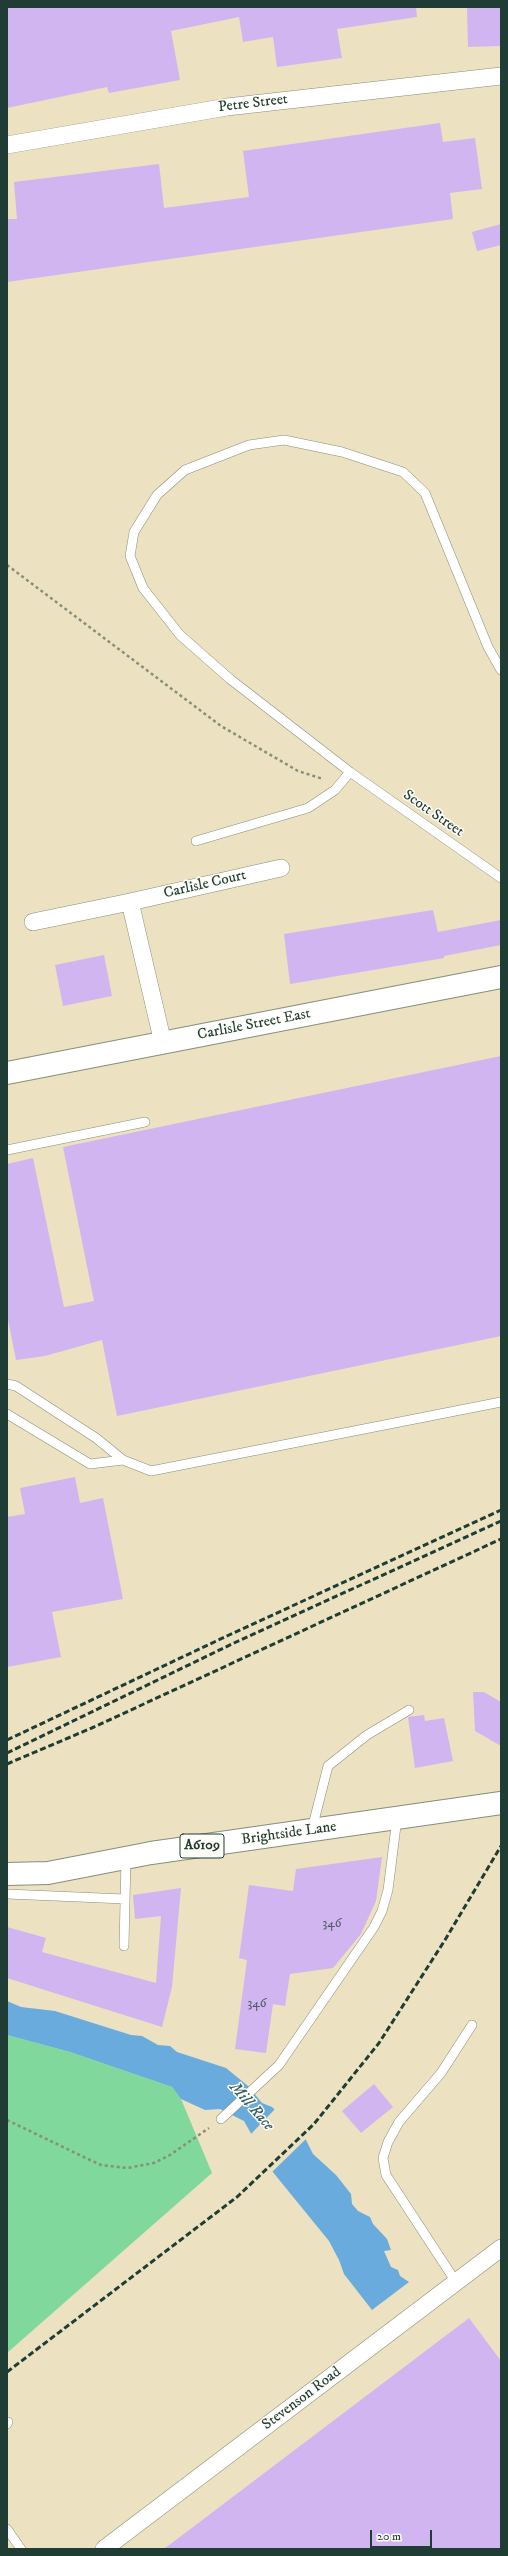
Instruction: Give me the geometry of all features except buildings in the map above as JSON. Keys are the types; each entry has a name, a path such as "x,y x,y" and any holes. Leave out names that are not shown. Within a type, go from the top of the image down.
{"main road":[{"name":"Carlisle Street East","path":"7,1073 501,977"},
{"name":"Brightside Lane","path":"7,1874 48,1873 126,1858 501,1803"}],"street":[{"name":"Petre Street","path":"7,145 227,107 501,76"},
{"name":"Carlisle Court","path":"33,922 281,868"},
{"path":"130,902 163,1042"},
{"name":"Stevenson Road","path":"104,2549 501,2248"}],"lane":[{"name":"Scott Street","path":"501,670 488,647 424,493 403,472 342,452 284,440 249,445 185,470 157,496 134,532 130,556 144,588 180,635 230,679 350,772 501,878"},
{"path":"196,841 308,808 335,790 350,772"},
{"path":"7,1150 145,1122"},
{"path":"7,1384 16,1386 96,1438 123,1460 151,1471 501,1402"},
{"path":"7,1414 90,1464 123,1460"},
{"path":"312,1831 328,1766 368,1735 409,1710"},
{"path":"221,2119 265,2080 291,2049 374,1928 382,1911 388,1890 396,1818"},
{"path":"124,1946 126,1858"},
{"path":"7,1894 125,1899"},
{"path":"456,2282 386,2175 383,2158 388,2142 399,2122 442,2073 472,2025"},
{"path":"7,2529 21,2549"}],"path":[{"path":"7,565 221,726 298,771 340,785"},
{"path":"7,2120 90,2160 107,2166 127,2168 154,2163 170,2155 221,2119"}],"green space":[{"path":"7,2035 70,2052 172,2087 181,2099 212,2173 7,2353"}],"water":[{"name":"Mill Race","path":"7,2001 21,2007 55,2011 131,2035 142,2036 158,2045 170,2046 177,2052 226,2068 248,2086 262,2103 272,2107 305,2138 313,2154 336,2175 351,2194 352,2204 358,2211 370,2217 373,2224 387,2239 391,2250 384,2251 391,2267 398,2270 400,2276 409,2282 372,2310 344,2274 339,2260 329,2241 272,2171 244,2121 220,2109 205,2110 181,2099 172,2087 70,2052 7,2035"}],"pier":[{"path":"276,2108 307,2138 271,2173 250,2135"}],"railway":[{"path":"7,1740 229,1635 501,1510"},
{"path":"7,1753 234,1643 501,1521"},
{"path":"7,1764 94,1727 501,1539"},
{"path":"7,2372 237,2197 314,2124 379,2043 445,1940 501,1846"}]}
